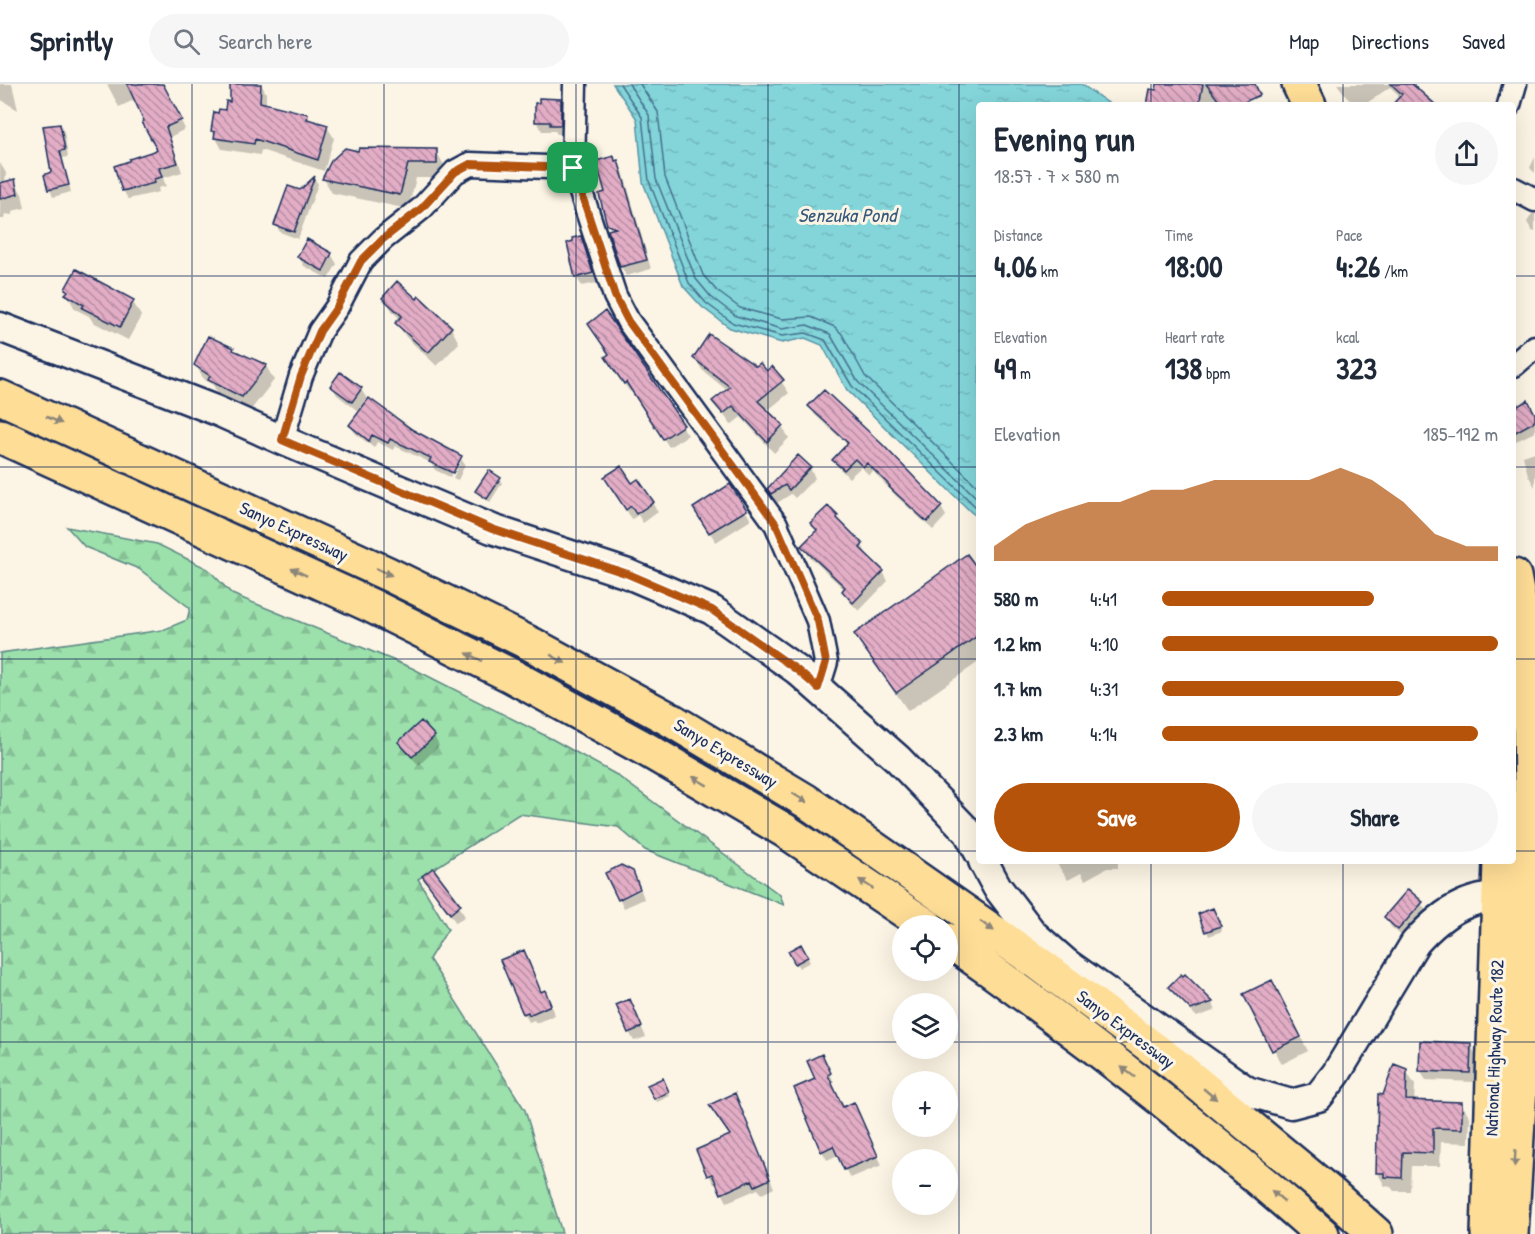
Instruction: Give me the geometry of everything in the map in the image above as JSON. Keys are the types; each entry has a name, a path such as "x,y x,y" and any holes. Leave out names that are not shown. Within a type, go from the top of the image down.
{"highway":[{"path":"1274,84 1283,102"},
{"path":"1299,84 1308,102"},
{"name":"Sanyo Expressway","path":"0,397 388,574 531,644 670,720 806,801 939,892 1173,1063 1322,1186 1376,1234"},
{"name":"Sanyo Expressway","path":"0,436 372,606 512,676 649,751 784,830 912,915"},
{"name":"National Highway Route 182","path":"1512,1234 1533,894 1530,704 1516,586"},
{"name":"National Highway Route 182","path":"1488,1234 1500,864"},
{"name":"Sanyo Expressway","path":"958,947 1152,1090 1322,1234"}],"street":[{"path":"575,84 573,168 615,296 628,321 776,524 818,621 826,662 818,688"},
{"path":"1510,102 1515,84"},
{"path":"282,440 301,376 320,331 337,307 361,261 383,239 422,208 455,172 470,164 573,168"},
{"path":"1516,190 1535,200"},
{"path":"0,327 215,410 492,529 628,574 712,610 797,670 898,759 968,832 976,847"},
{"path":"1516,363 1535,347"},
{"path":"985,864 997,887 1034,934 1066,963 1247,1091 1291,1104 1318,1097 1336,1074 1415,943 1430,926 1448,912 1468,901 1499,895 1533,894"}],"green space":[{"path":"67,527 157,544 208,569 232,594 412,668 552,739 615,774 780,895 784,905 645,850 618,827 519,814 418,879 448,929 429,959 525,1110 562,1233 0,1234 0,653 163,630 187,620 190,608 139,569 85,547"}],"water":[{"name":"Senzuka Pond","path":"613,84 1081,84 1107,102 976,102 976,516 847,390 822,345 805,338 782,343 730,328 702,307 683,286 643,182 637,119"}],"building":[{"path":"127,84 163,84 182,120 166,127 178,163 159,168 162,177 154,179 155,183 122,191 114,166 157,150 142,122 144,121"},
{"path":"230,84 261,84 260,102 308,114 307,119 328,125 318,160 255,139 254,144 214,138 215,132 211,131 214,112 218,113 219,109 225,110 226,101 230,102"},
{"path":"1157,84 1203,84 1200,102 1148,102 1150,89 1156,90"},
{"path":"1206,84 1255,84 1260,95 1245,102 1220,102"},
{"path":"1391,84 1412,84 1433,102 1395,102 1402,94"},
{"path":"539,98 561,99 561,125 535,122 535,103 539,103"},
{"path":"60,124 65,150 60,151 69,185 48,190 44,175 51,172 43,126"},
{"path":"345,148 358,151 359,148 437,149 437,164 408,164 400,195 322,179 331,161"},
{"path":"614,156 615,161 618,160 647,260 620,267 608,230 616,228 607,225 599,194 605,192 596,161"},
{"path":"315,176 294,232 274,225 288,186 300,190"},
{"path":"15,179 18,194 0,199 0,183"},
{"path":"581,236 593,273 575,278 567,243 573,241 572,238"},
{"path":"307,239 332,253 323,271 297,257"},
{"path":"76,269 134,300 120,327 82,308 84,305 65,294 68,291 65,289"},
{"path":"397,281 417,299 419,296 452,327 428,353 395,323 402,316 382,298"},
{"path":"605,311 684,425 663,439 626,382 624,384 605,357 609,354 588,324"},
{"path":"709,334 756,366 760,363 767,371 772,366 784,380 758,401 783,425 767,442 733,406 723,414 712,401 730,387 693,358"},
{"path":"208,336 267,365 242,397 208,380 210,376 194,365"},
{"path":"340,372 362,388 352,402 330,386"},
{"path":"824,390 883,445 942,506 927,522 867,463 863,467 855,459 844,470 832,460 848,443 808,406"},
{"path":"369,398 413,430 462,456 453,473 429,462 431,458 390,439 388,443 372,435 369,441 349,425"},
{"path":"1528,400 1535,414 1535,421 1516,432 1516,407"},
{"path":"798,455 811,467 789,490 785,485 771,494 767,489"},
{"path":"621,466 632,483 638,479 654,502 636,514 631,506 626,510 604,477"},
{"path":"489,470 501,478 487,499 475,491"},
{"path":"730,484 747,510 709,533 693,508"},
{"path":"828,506 863,544 860,548 884,571 853,603 842,591 845,587 801,546 817,530 810,523"},
{"path":"967,554 976,566 976,637 896,693 854,634"},
{"path":"421,721 435,736 412,757 398,742"},
{"path":"621,865 633,871 640,889 618,900 605,873"},
{"path":"433,868 461,905 450,914 422,876"},
{"path":"1408,889 1423,902 1398,930 1384,917"},
{"path":"1213,908 1221,926 1205,932 1198,914"},
{"path":"801,944 808,957 795,964 788,951"},
{"path":"524,950 541,992 545,990 551,1005 529,1015 528,1012 523,1014 500,960"},
{"path":"1181,974 1183,976 1185,974 1213,1002 1191,1010 1168,987"},
{"path":"1272,980 1301,1037 1272,1051 1243,994"},
{"path":"630,999 642,1027 628,1033 616,1005"},
{"path":"1420,1041 1471,1043 1470,1073 1419,1071"},
{"path":"822,1054 831,1073 828,1075 843,1107 854,1102 878,1156 844,1170 833,1146 821,1152 794,1088 815,1079 807,1061"},
{"path":"1394,1064 1407,1069 1406,1100 1462,1102 1462,1129 1433,1128 1433,1153 1403,1152 1402,1178 1384,1177 1384,1173 1376,1173 1378,1094 1383,1095"},
{"path":"663,1078 669,1092 654,1099 647,1085"},
{"path":"735,1093 770,1179 755,1186 752,1180 721,1194 712,1174 707,1176 696,1150 730,1135 709,1105"}],"route":[{"path":"470,164 573,168 615,296 628,321 776,524 818,621 826,662 818,688 797,670 712,610 628,574 492,529 282,440 301,376 320,331 347,290 361,261 383,239 422,208 455,172 470,164"}]}
